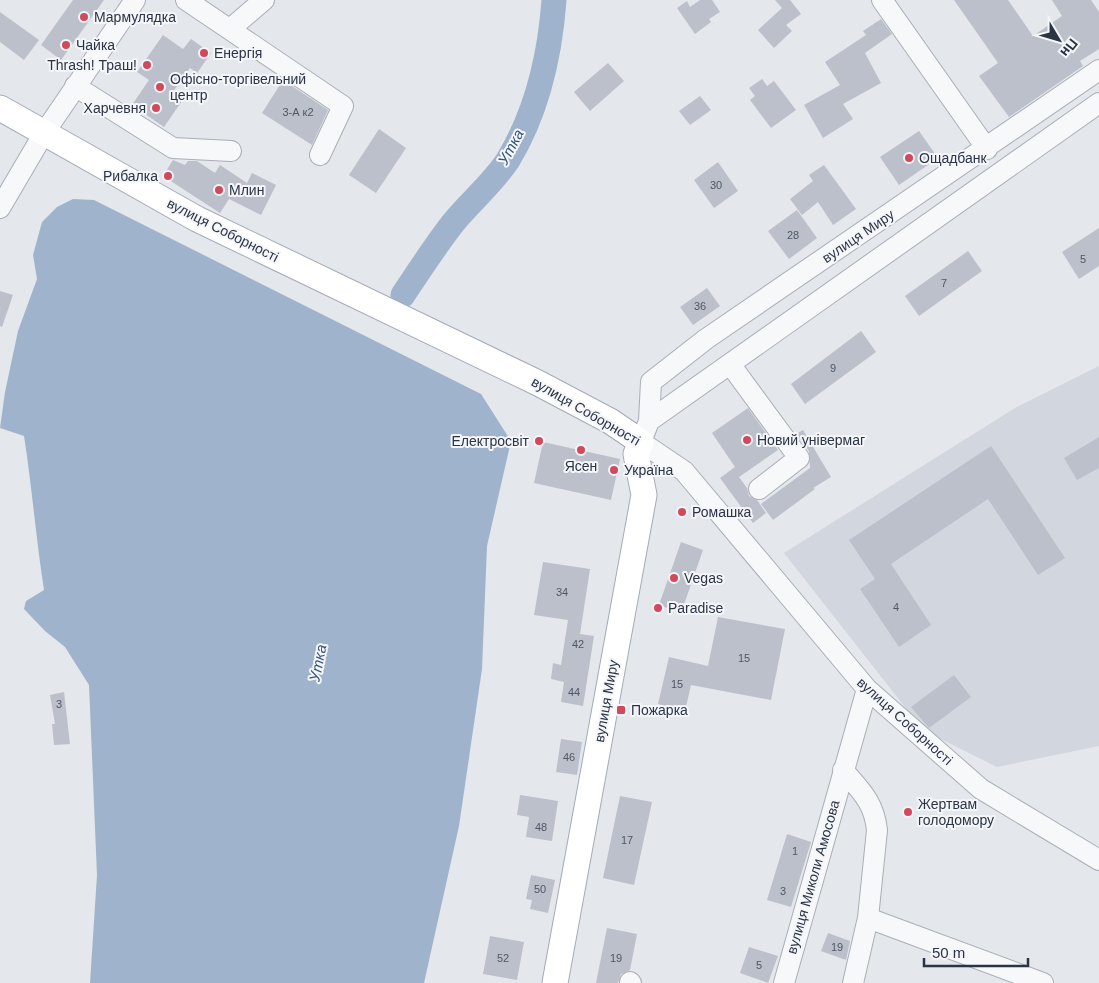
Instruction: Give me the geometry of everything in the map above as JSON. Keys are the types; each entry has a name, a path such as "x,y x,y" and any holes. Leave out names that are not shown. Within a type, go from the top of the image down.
{"main road":[{"name":"вулиця Соборності","path":"0,108 197,219 538,382 610,421 645,431"},
{"name":"вулиця Миру","path":"555,983 644,495 636,454 645,431"}],"street":[{"path":"0,208 44,133 135,0"},
{"path":"186,0 343,106 320,156"},
{"path":"230,29 264,0"},
{"path":"882,0 986,148"},
{"name":"вулиця Миру","path":"645,431 651,382 706,339 1099,70"},
{"path":"75,86 173,148 231,151"},
{"path":"645,431 730,364 1099,103"},
{"path":"730,364 799,458 759,489"},
{"name":"вулиця Соборності","path":"645,431 684,471 867,690 981,789 1099,860"},
{"name":"вулиця Миколи Амосова","path":"784,983 867,690"},
{"path":"843,770 870,802 876,815 877,830 868,918 853,983"},
{"path":"868,918 1043,983"}],"shaded area":[{"path":"1099,366 1099,746 997,767 923,730 784,553 1015,408"}],"water":[{"path":"73,199 94,200 481,394 511,441 487,546 482,669 459,826 424,983 90,983 97,875 89,685 65,647 45,631 24,609 26,601 44,590 27,455 24,436 0,428 5,392 18,331 37,279 33,255 42,222 57,207"}],"building":[{"path":"73,0 104,0 61,60 41,45"},
{"path":"700,0 712,0 720,12 709,19 711,22 695,34 677,8 687,1 690,7"},
{"path":"775,0 790,0 801,14 786,25 792,31 774,48 758,30 782,8"},
{"path":"954,0 1008,0 1033,36 1062,16 1052,0 1091,0 1099,12 1099,49 1080,61 1083,66 1009,117 979,76 998,63"},
{"path":"0,12 39,40 24,60 0,42"},
{"path":"881,19 892,34 865,53 881,83 843,104 853,119 823,138 804,105 840,85 825,62 866,35 863,31"},
{"name":"Офісно-торгівельний центр","path":"163,35 183,49 191,39 211,53 197,73 190,68 172,93 182,101 164,127 132,105 149,80 137,72"},
{"path":"608,63 624,81 590,111 574,92"},
{"path":"762,79 767,86 774,81 796,110 771,128 750,100 755,96 749,88"},
{"path":"283,80 328,110 312,145 262,113"},
{"path":"700,96 711,110 690,125 679,111"},
{"path":"379,129 406,148 376,193 349,175"},
{"name":"Ощадбанк","path":"919,131 938,158 899,185 880,157"},
{"path":"173,160 185,165 188,161 197,161 215,173 220,165 247,183 252,173 276,185 261,215 229,199 220,213 163,176"},
{"path":"718,162 738,191 714,208 694,180"},
{"path":"824,165 856,209 833,225 818,202 802,215 790,199 813,181 809,175"},
{"path":"797,210 817,238 789,259 768,231"},
{"path":"1099,228 1099,266 1079,279 1062,252"},
{"path":"968,251 982,271 919,316 905,296"},
{"path":"707,288 720,306 693,325 680,307"},
{"path":"0,291 13,295 2,327 0,326"},
{"path":"861,331 876,352 805,404 791,384"},
{"name":"Новий універмаг","path":"748,408 778,450 739,477 747,488 749,496 757,500 766,513 753,523 720,478 735,467 712,433"},
{"path":"803,430 831,477 813,488 815,489 773,520 761,504 810,468 809,451 796,434"},
{"path":"1099,437 1099,468 1077,480 1064,458"},
{"path":"543,442 620,459 611,500 534,483"},
{"path":"991,446 1065,558 1038,575 988,499 891,564 931,625 899,647 860,589 875,579 849,540"},
{"path":"681,542 703,550 681,613 659,605"},
{"path":"543,562 590,569 580,634 594,636 583,706 561,702 564,682 551,679 553,663 561,665 568,620 534,615"},
{"path":"718,617 785,629 771,700 691,685 685,711 658,704 669,657 708,666"},
{"path":"954,675 971,697 929,728 911,707"},
{"path":"64,692 70,744 54,745 52,724 55,724 50,695"},
{"path":"561,739 582,742 577,775 556,772"},
{"path":"520,795 558,801 552,841 526,837 529,817 517,815"},
{"path":"620,796 652,802 634,885 603,878"},
{"path":"787,834 811,842 791,907 767,900"},
{"path":"531,875 555,880 548,913 530,909 532,900 526,899"},
{"path":"607,928 637,934 630,970 621,974 618,983 596,983"},
{"path":"828,933 850,941 846,960 821,951"},
{"path":"490,936 524,942 517,980 483,974"},
{"path":"749,947 778,956 768,983 740,973"}],"waterway":[{"name":"Утка","path":"403,295 446,232 502,168 518,142 540,83 549,41 554,0"}],"place":[{"name":"Мармулядка","path":"84,17"},
{"name":"Чайка","path":"66,45"},
{"name":"Енергія","path":"204,53"},
{"name":"Thrash! Траш!","path":"147,65"},
{"name":"Офісно-торгівельний центр","path":"160,87"},
{"name":"Харчевня","path":"156,108"},
{"name":"Ощадбанк","path":"909,158"},
{"name":"Рибалка","path":"168,176"},
{"name":"Млин","path":"219,190"},
{"name":"Новий універмаг","path":"747,440"},
{"name":"Електросвіт","path":"539,441"},
{"name":"Ясен","path":"581,450"},
{"name":"Україна","path":"614,470"},
{"name":"Ромашка","path":"682,512"},
{"name":"Vegas","path":"674,578"},
{"name":"Paradise","path":"658,608"},
{"name":"Пожарка","path":"621,710"},
{"name":"Жертвам голодомору","path":"908,812"}]}
